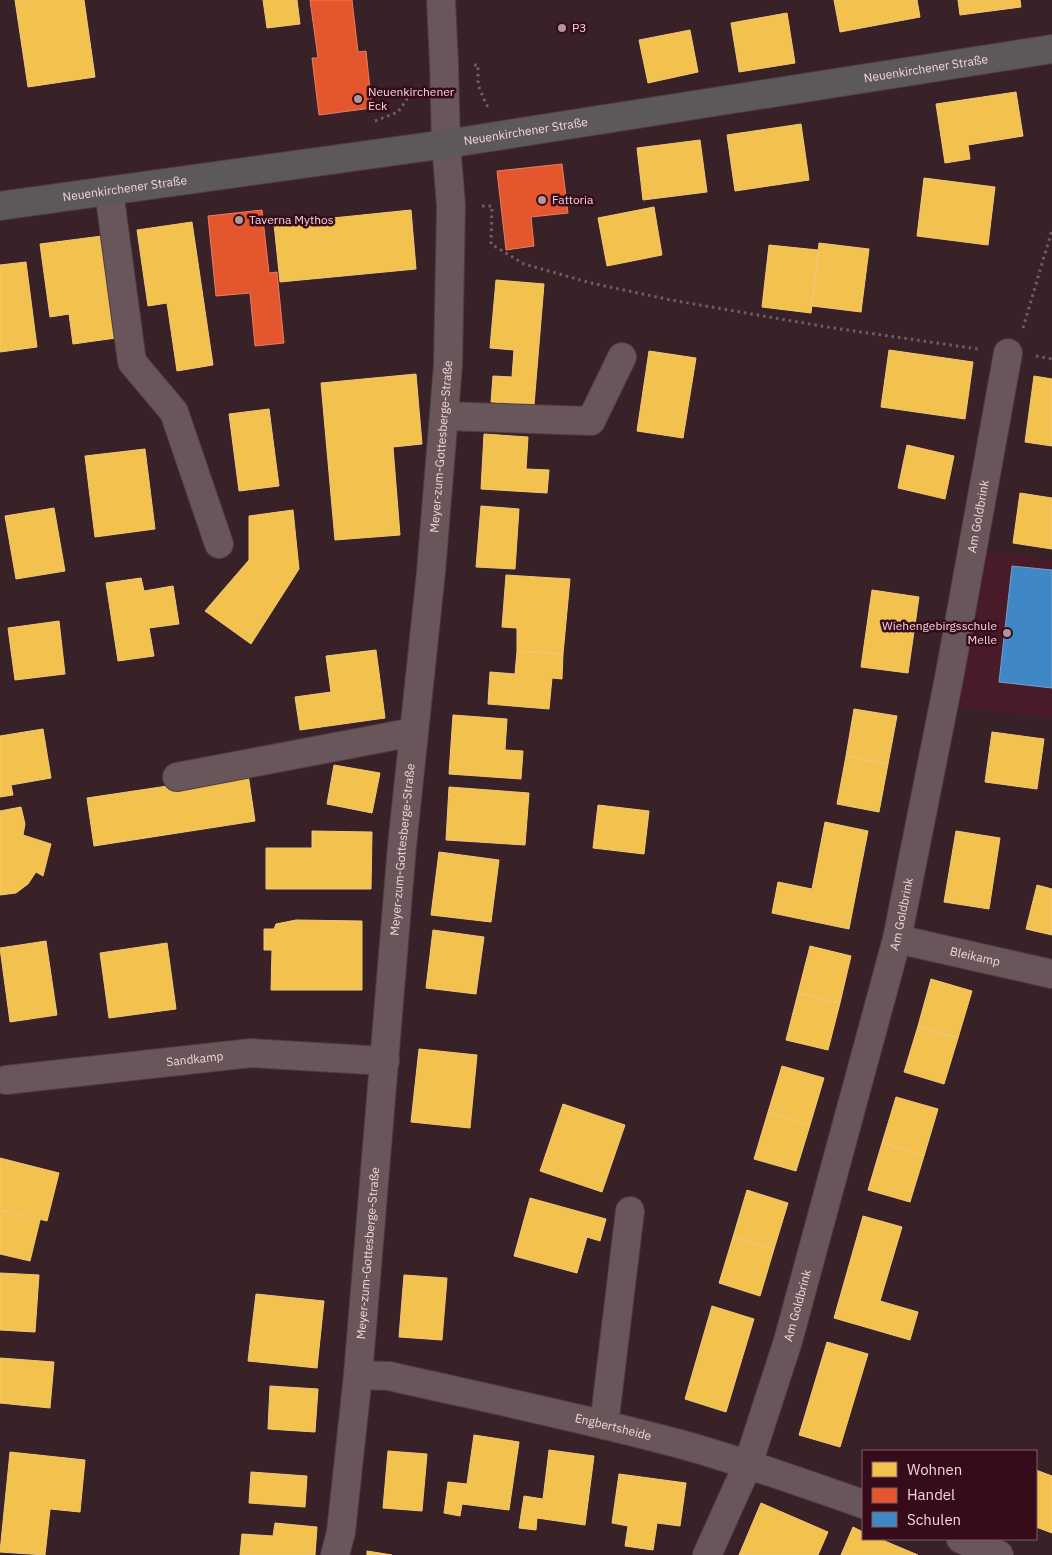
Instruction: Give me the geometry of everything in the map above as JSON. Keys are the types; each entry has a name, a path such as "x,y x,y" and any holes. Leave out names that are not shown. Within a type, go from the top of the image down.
{"main road":[{"name":"Neuenkirchener Straße","path":"0,206 446,144 1052,50"}],"street":[{"name":"Meyer-zum-Gottesberge-Straße","path":"335,1555 341,1532 358,1375 401,854 430,572 448,365 451,205 446,144 441,0"},
{"path":"109,191 132,362 174,412 219,544"},
{"name":"Am Goldbrink","path":"707,1555 748,1464 788,1341 898,939 1014,344"},
{"path":"444,416 591,421 622,358"},
{"path":"177,776 414,732"},
{"name":"Bleikamp","path":"898,939 1052,974"},
{"name":"Sandkamp","path":"2,1078 251,1053 385,1061"},
{"path":"604,1424 630,1211"},
{"name":"Engbertsheide","path":"358,1375 389,1376 604,1424 748,1464 862,1504"},
{"path":"963,1540 999,1555"}],"path":[{"path":"451,205 492,206 491,244 524,264 590,283 671,300 817,326 1014,344 1052,230"}],"shaded area":[{"name":"Wiehengebirgsschule Melle","path":"976,550 1052,560 1052,718 951,706"}],"building: Wohnen":[{"path":"15,0 84,0 95,77 28,87"},
{"path":"263,0 297,0 300,24 267,28"},
{"path":"834,0 917,0 920,17 840,32"},
{"path":"958,0 1020,0 1021,7 960,15"},
{"path":"787,13 795,63 739,72 731,23"},
{"path":"690,30 698,72 648,83 639,40"},
{"path":"1016,92 1023,136 968,145 970,159 945,163 936,104"},
{"path":"801,124 809,180 735,191 727,135"},
{"path":"700,140 707,192 643,200 637,148"},
{"path":"924,178 995,187 988,245 917,236"},
{"path":"654,207 662,255 607,266 598,218"},
{"path":"411,210 416,269 280,282 274,224"},
{"path":"192,222 213,365 177,371 167,303 148,306 137,230"},
{"path":"102,236 116,338 73,344 69,314 50,317 40,244"},
{"path":"819,243 869,249 861,312 812,306"},
{"path":"769,245 818,250 811,313 762,307"},
{"path":"26,262 37,347 0,352 0,265"},
{"path":"496,280 544,284 534,405 491,402 493,376 512,377 514,350 490,348"},
{"path":"889,350 973,362 965,419 881,407"},
{"path":"649,351 696,358 683,438 637,431"},
{"path":"416,374 422,444 393,447 400,535 335,540 321,383"},
{"path":"1034,376 1052,379 1052,446 1025,442"},
{"path":"269,409 279,486 239,491 229,414"},
{"path":"484,434 528,437 526,469 549,470 547,493 481,489"},
{"path":"907,445 954,456 945,499 898,488"},
{"path":"145,449 155,529 95,537 85,456"},
{"path":"1020,493 1052,498 1052,549 1013,543"},
{"path":"481,506 519,509 515,569 476,567"},
{"path":"54,508 65,571 16,579 5,516"},
{"path":"293,510 299,569 251,644 205,611 249,560 249,516"},
{"path":"506,575 570,579 563,654 517,651 517,628 502,627"},
{"path":"141,578 144,591 173,586 179,624 149,628 154,656 118,661 106,583"},
{"path":"872,590 919,597 908,673 861,667"},
{"path":"59,621 65,674 15,680 8,628"},
{"path":"376,650 385,718 300,730 295,697 331,692 326,656"},
{"path":"517,651 563,654 562,679 552,678 549,709 488,704 490,672 515,674"},
{"path":"854,709 897,716 888,764 846,756"},
{"path":"453,715 507,719 505,750 523,751 521,779 449,774"},
{"path":"43,729 51,778 11,785 13,795 0,797 0,736"},
{"path":"992,732 1044,739 1037,789 985,782"},
{"path":"846,756 888,764 879,812 837,804"},
{"path":"334,765 380,773 372,813 327,804"},
{"path":"248,774 255,821 94,846 87,798"},
{"path":"449,787 529,793 525,845 446,840"},
{"path":"598,805 649,811 644,854 593,848"},
{"path":"21,807 25,824 23,835 51,844 43,876 36,872 28,884 16,893 0,895 0,811"},
{"path":"825,822 868,831 849,929 772,913 778,882 812,889"},
{"path":"312,831 372,832 371,889 266,889 266,848 312,848"},
{"path":"956,831 1000,838 989,909 944,902"},
{"path":"439,852 499,860 491,922 431,915"},
{"path":"1037,885 1052,889 1052,935 1026,929"},
{"path":"296,920 362,921 362,990 271,990 272,950 264,950 264,929 274,929 276,924"},
{"path":"433,930 484,937 476,994 426,988"},
{"path":"46,941 57,1015 10,1022 0,948"},
{"path":"167,943 176,1009 109,1018 100,953"},
{"path":"810,946 851,956 840,1003 798,993"},
{"path":"931,979 972,991 958,1038 918,1026"},
{"path":"798,993 840,1003 828,1050 786,1040"},
{"path":"918,1026 958,1038 944,1084 904,1072"},
{"path":"419,1049 477,1055 470,1128 411,1122"},
{"path":"782,1066 824,1078 810,1125 768,1112"},
{"path":"896,1097 938,1109 924,1156 882,1143"},
{"path":"563,1104 625,1125 602,1192 540,1171"},
{"path":"768,1112 810,1125 796,1171 754,1159"},
{"path":"882,1143 924,1156 910,1202 868,1190"},
{"path":"0,1158 59,1173 47,1221 0,1210"},
{"path":"747,1190 788,1203 774,1249 733,1237"},
{"path":"530,1198 606,1219 600,1241 587,1237 577,1273 514,1256"},
{"path":"0,1210 40,1220 30,1261 0,1254"},
{"path":"863,1216 902,1227 880,1301 918,1312 910,1340 834,1318"},
{"path":"733,1237 774,1249 760,1296 719,1283"},
{"path":"0,1273 39,1275 35,1332 0,1330"},
{"path":"404,1275 447,1278 442,1340 399,1337"},
{"path":"256,1294 324,1301 317,1368 248,1361"},
{"path":"712,1306 754,1319 726,1412 685,1399"},
{"path":"827,1342 868,1354 840,1447 799,1435"},
{"path":"0,1358 54,1362 50,1408 0,1403"},
{"path":"270,1386 318,1389 315,1432 268,1429"},
{"path":"474,1435 519,1442 509,1510 462,1504 460,1516 444,1513 448,1482 467,1484"},
{"path":"549,1450 594,1456 585,1525 537,1518 536,1530 519,1528 524,1496 543,1499"},
{"path":"388,1451 427,1454 422,1511 383,1508"},
{"path":"10,1452 85,1460 80,1512 50,1509 45,1555 0,1552"},
{"path":"1037,1470 1052,1476 1052,1533 1037,1527"},
{"path":"251,1472 307,1476 305,1507 249,1503"},
{"path":"619,1474 686,1483 680,1526 657,1523 653,1550 625,1546 628,1526 612,1523"},
{"path":"761,1503 828,1532 818,1555 739,1555"},
{"path":"275,1523 317,1527 315,1555 240,1555 242,1534 273,1536"},
{"path":"853,1527 862,1532 862,1540 882,1540 918,1555 841,1555"},
{"path":"367,1551 392,1555 367,1555"}],"building: Handel":[{"path":"310,0 352,0 358,52 366,51 372,108 319,115 312,58 318,58"},
{"path":"562,164 568,213 531,217 534,246 506,250 497,171"},
{"path":"262,210 269,273 277,272 284,343 255,346 250,293 216,296 208,216"}],"building: Schulen":[{"path":"1012,566 1052,570 1052,688 999,682"}],"place":[{"name":"P3","path":"562,28"},
{"name":"Neuenkirchener Eck","path":"358,99"},
{"name":"Fattoria","path":"542,200"},
{"name":"Taverna Mythos","path":"239,220"},
{"name":"Wiehengebirgsschule Melle","path":"1007,633"}]}
